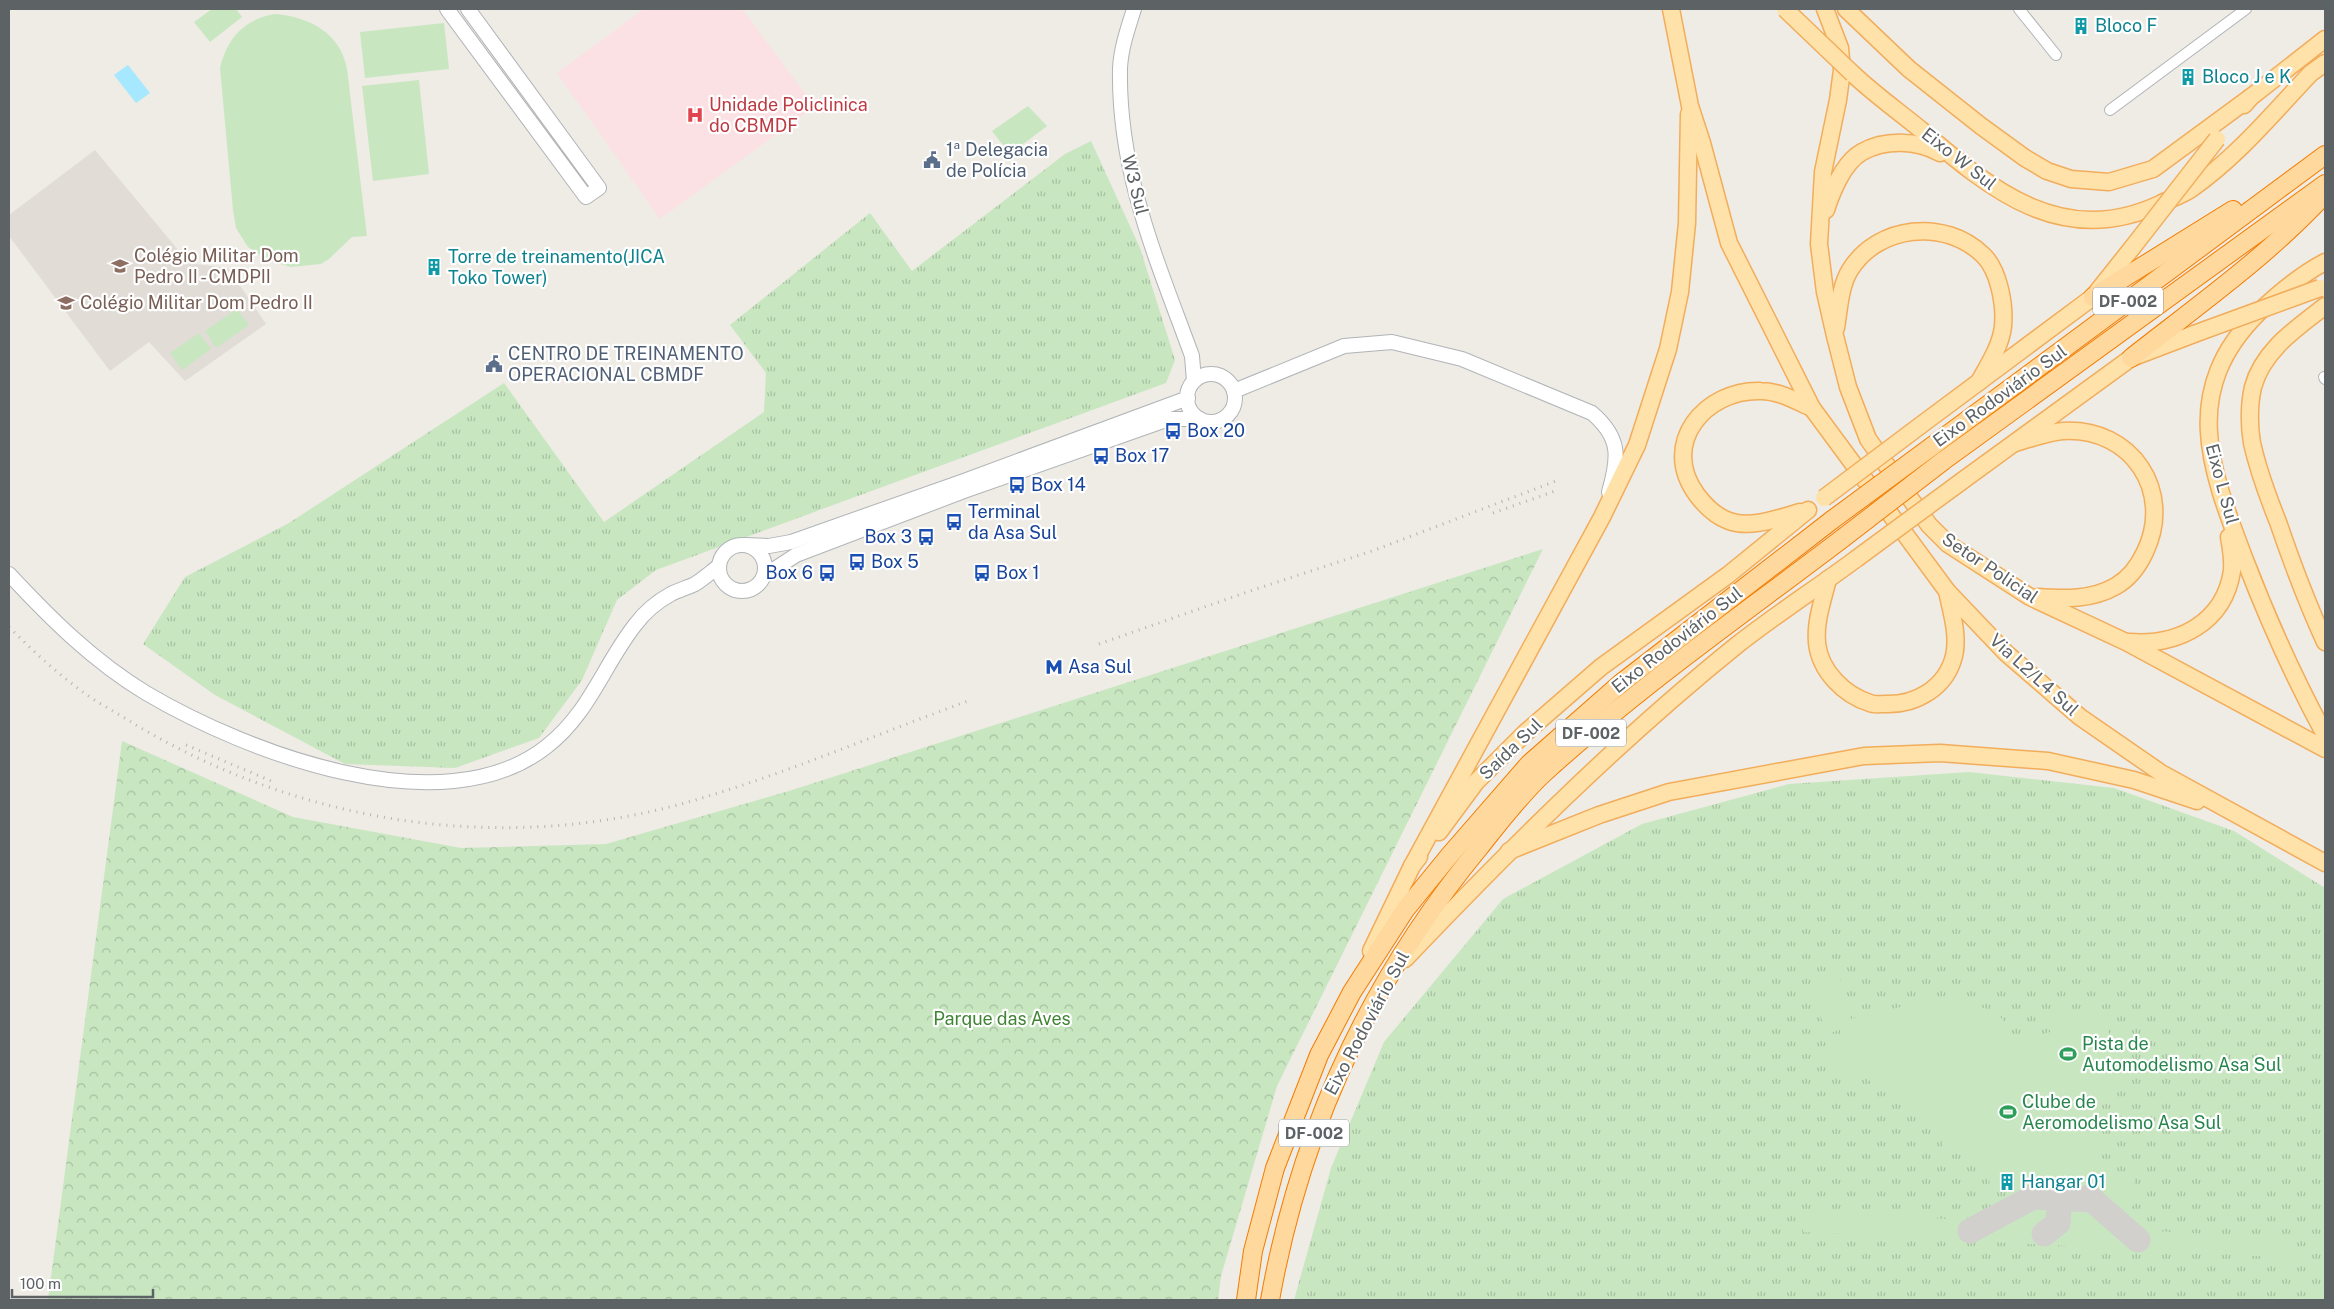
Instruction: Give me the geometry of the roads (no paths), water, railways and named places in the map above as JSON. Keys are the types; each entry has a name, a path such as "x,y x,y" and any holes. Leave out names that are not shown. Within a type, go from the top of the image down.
{"highway":[{"path":"2093,297 2325,154"},
{"name":"Eixo Rodoviário Sul","path":"1246,1300 1253,1251 1275,1168 1319,1054 1352,992 1405,910 1448,856 1529,764 1620,684 1832,520 2325,154"},
{"name":"Eixo Rodoviário Sul","path":"1270,1300 1277,1262 1299,1174 1320,1115 1349,1051 1388,977 1443,891 1542,775 1632,699 1943,461 2325,184"},
{"path":"2131,358 2251,262 2309,212 2325,194"}],"main road":[{"name":"Via L2/L4 Sul","path":"1671,9 1689,99 1695,143 1729,243 1812,408 1947,591 2006,653 2080,717 2160,773 2325,863"},
{"name":"Eixo W Sul","path":"1785,9 1853,74 1960,163 2007,196 2064,217 2094,221 2139,213 2189,190 2222,165 2311,73 2325,63"},
{"path":"1819,244 1823,172 1838,100 1842,70 1840,48 1825,9"},
{"path":"1846,9 1909,69 1981,126 2025,158 2047,171 2071,180 2109,182 2153,169 2325,39"},
{"path":"2093,297 2250,97"},
{"path":"1412,866 1602,517 1637,445 1668,350 1680,292 1695,143"},
{"path":"1819,244 1826,210 1833,189 1844,171 1861,153 1887,144 1915,144 1929,147 1960,163"},
{"path":"1835,336 1849,270 1865,251 1888,237 1916,230 1945,234 1967,243 1984,256 1999,284 2003,327 1998,346 1979,382"},
{"name":"Setor Policial","path":"1819,244 1825,292 1835,336 1848,387 1868,439 1929,525 1948,544 2030,597 2126,642 2325,749"},
{"name":"Eixo L Sul","path":"2325,262 2306,272 2280,292 2243,327 2218,366 2210,398 2208,426 2211,453 2223,503 2276,638 2325,735"},
{"path":"1388,977 1508,851 1667,704 1738,644 2131,358 2322,286"},
{"name":"Saída Sul","path":"1352,992 1412,866 1476,782 1525,733 1601,667 1728,575 1808,510 2093,297"},
{"path":"2325,306 2279,343 2264,365 2254,386 2250,413 2252,442 2264,485 2305,599 2325,642"},
{"path":"1808,510 1776,519 1750,523 1729,521 1707,509 1693,490 1684,470 1683,452 1687,434 1700,413 1716,401 1738,392 1763,391 1781,395 1812,408"},
{"path":"2015,443 2063,431 2087,433 2110,441 2129,454 2146,472 2154,492 2155,510 2152,538 2137,569 2116,586 2090,596 2068,599 2030,597"},
{"path":"2126,642 2145,643 2173,639 2195,630 2214,611 2226,592 2232,572 2232,560 2223,503"},
{"path":"1828,579 1817,621 1817,644 1822,661 1833,680 1848,692 1871,704 1901,704 1924,696 1946,677 1954,655 1954,628 1947,591"},
{"path":"1508,851 1599,815 1669,792 1864,756 1940,753 2048,761 2134,780 2241,816"}],"street":[{"path":"447,9 586,197 599,188 468,9"},
{"name":"W3 Sul","path":"1134,9 1120,68 1121,99 1128,160 1138,204 1192,356 1194,381"},
{"path":"2019,9 2056,55"},
{"path":"2110,110 2246,9"},
{"path":"468,36 480,26"},
{"path":"569,175 583,166"},
{"path":"1234,391 1344,346 1392,342 1462,359 1592,412 1604,424 1610,434 1617,462 1602,517"},
{"name":"W3 Sul","path":"1192,356 1211,375"},
{"path":"1188,398 961,482 791,542 769,546 737,546 728,550 722,557 719,566 720,576 734,590 743,591 758,584 764,576 796,554 964,491 1169,419 1200,419 1216,422 1224,419 1234,406 1234,391 1225,379 1211,375 1194,381 1188,398 1189,406 1200,419"},
{"path":"746,546 756,549 762,557 765,566 764,576"},
{"path":"9,574 48,616 115,672 145,692 211,727 279,755 320,767 426,783 455,783 499,773 520,764 546,747 573,722 591,698 635,625 651,608 671,594 695,584 719,566"},
{"path":"695,584 726,584"}],"water":[{"path":"128,65 150,93 136,103 114,75"}],"railway":[{"path":"1099,644 1372,551 1556,481"},
{"path":"1493,513 1558,490"},
{"path":"9,627 49,665 89,697 136,725 201,759 268,787 337,807 408,821 480,827 552,826 624,817 695,800 798,766 968,701"},
{"path":"186,745 276,783"}],"place":[{"name":"Bloco F","path":"2081,26"},
{"name":"Bloco J e K","path":"2188,77"},
{"name":"Unidade Policlinica do CBMDF","path":"695,115"},
{"name":"1ª Delegacia de Polícia","path":"932,160"},
{"name":"Colégio Militar Dom Pedro II - CMDPII","path":"120,266"},
{"name":"Torre de treinamento(JICA Toko Tower)","path":"434,267"},
{"name":"Colégio Militar Dom Pedro II","path":"66,303"},
{"name":"CENTRO DE TREINAMENTO OPERACIONAL CBMDF","path":"494,364"},
{"name":"Box 20","path":"1173,431"},
{"name":"Box 17","path":"1101,456"},
{"name":"Box 14","path":"1017,485"},
{"name":"Terminal da Asa Sul","path":"954,522"},
{"name":"Box 3","path":"926,537"},
{"name":"Box 5","path":"857,562"},
{"name":"Box 6","path":"827,573"},
{"name":"Box 1","path":"982,573"},
{"name":"Asa Sul","path":"1054,667"},
{"name":"Pista de Automodelismo Asa Sul","path":"2068,1054"},
{"name":"Clube de Aeromodelismo Asa Sul","path":"2008,1112"},
{"name":"Hangar 01","path":"2007,1182"}],"park label":[{"name":"Parque das Aves","path":"1002,1019"}]}
